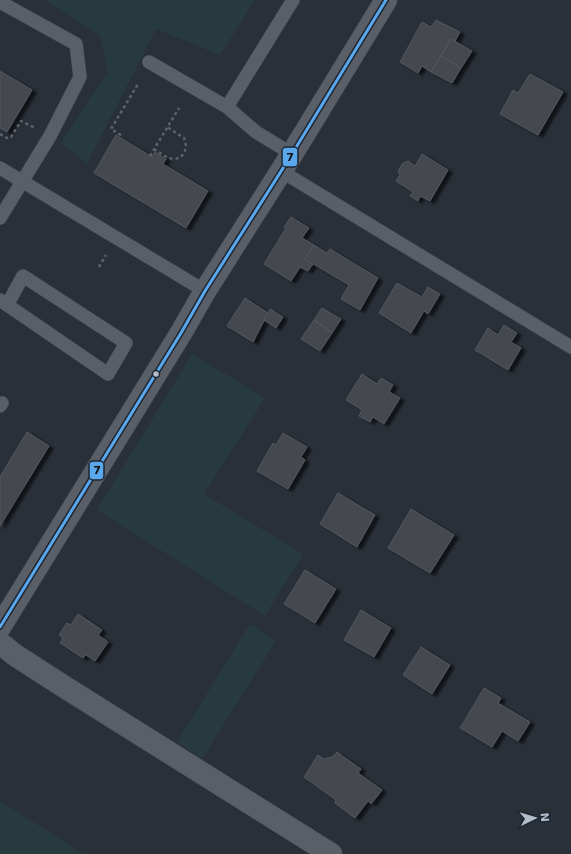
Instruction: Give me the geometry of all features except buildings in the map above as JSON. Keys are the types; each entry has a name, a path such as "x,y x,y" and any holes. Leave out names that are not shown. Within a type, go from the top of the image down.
{"street":[{"path":"0,627 181,333 205,291 386,0"},
{"path":"0,642 16,655 63,686 331,854"}],"lane":[{"path":"227,107 293,0"},
{"path":"0,2 76,44 80,77 50,136 0,218"},
{"path":"148,62 227,107 256,132 286,162 571,347"},
{"path":"0,168 205,291"},
{"path":"23,276 126,343 108,374 3,303 23,276"}],"path":[{"path":"121,135 111,129 138,84"},
{"path":"150,156 179,108"},
{"path":"0,134 7,138 11,137 21,121 50,136"},
{"path":"154,149 171,158 179,157 185,152 187,145 184,138 168,127"},
{"path":"99,267 106,255"}],"green space":[{"path":"44,0 255,0 220,55 156,29 87,164 61,143 108,73 100,35"},
{"path":"192,354 265,398 204,494 303,554 265,616 97,510"},
{"path":"250,624 276,641 202,759 177,742"},
{"path":"0,801 84,854 0,854"}],"transit line":[{"name":"7","path":"0,627 181,333 205,291 292,154 386,0"}]}
